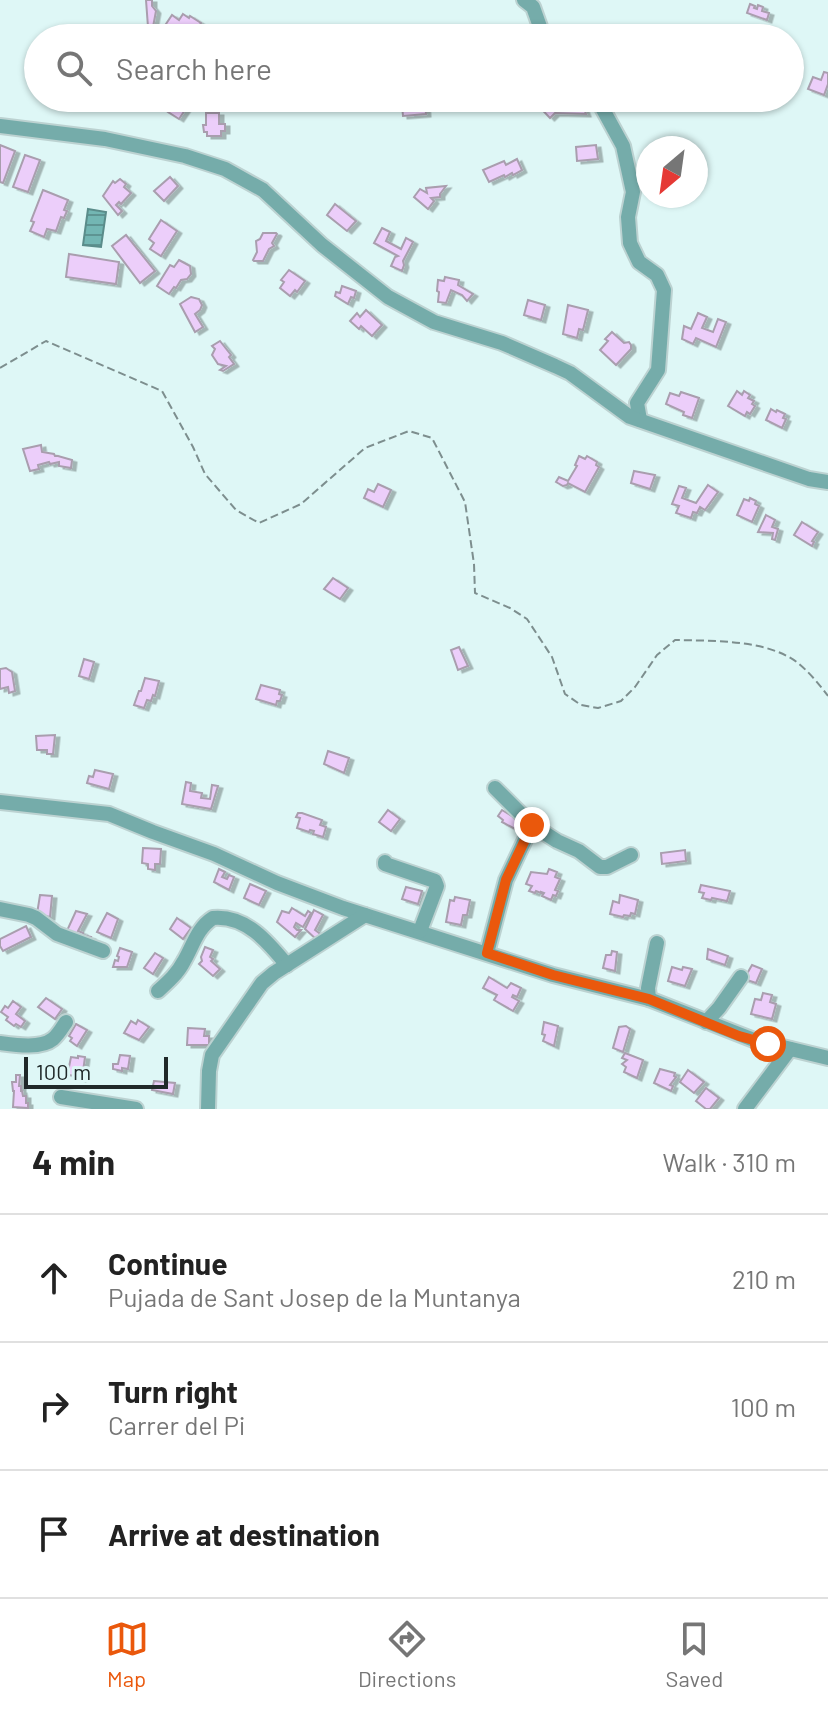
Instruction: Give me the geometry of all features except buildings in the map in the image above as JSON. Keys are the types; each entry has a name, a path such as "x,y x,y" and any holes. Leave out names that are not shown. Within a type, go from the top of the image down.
{"street":[{"path":"524,0 533,7 539,24"},
{"path":"604,112 623,146 633,192 628,217 630,243 639,262 657,275 664,290 658,370 637,403 640,420"},
{"path":"0,126 105,139 185,156 225,169 263,190 322,245 388,297 434,322 502,343 562,369 630,417 809,479 828,482"},
{"path":"495,788 532,825 579,851 600,867 607,867 631,855"},
{"path":"0,802 109,814 214,854 299,892 365,915 553,975 649,999 739,1036 828,1058"},
{"path":"487,953 506,880 532,825"},
{"path":"385,862 396,869 435,881 437,886 420,931"},
{"path":"0,909 29,915 57,934 103,951"},
{"path":"208,1109 209,1071 215,1049 262,983 365,915"},
{"path":"158,991 173,977 199,931 213,918 234,920 253,930 287,965"},
{"path":"649,999 648,988 657,943"},
{"path":"706,1022 741,977"},
{"path":"0,1043 46,1043 55,1038 66,1022"},
{"path":"745,1109 790,1049"},
{"path":"61,1097 136,1109"}],"path":[{"path":"0,368 46,341 162,391 205,474 236,510 259,523 301,504 365,448 409,431 432,438 465,502 475,593 527,619 552,657 565,694 581,705 598,708 621,701 657,655 675,640 724,642 772,650 797,662 828,696"}],"water":[{"path":"88,209 106,212 101,247 83,245"}],"route":[{"path":"532,825 510,868 487,953 553,975 649,999 739,1036 768,1044"}]}
